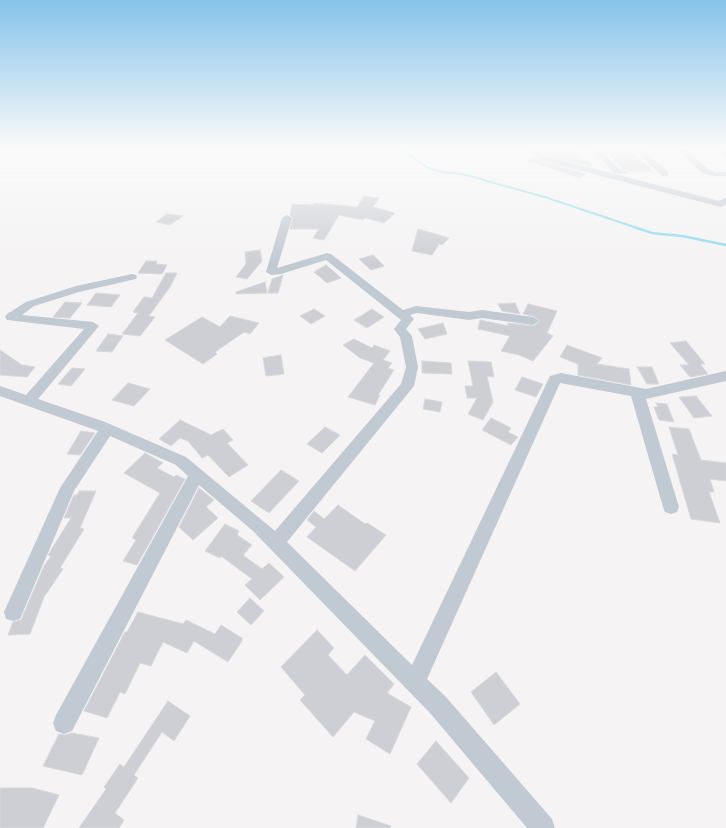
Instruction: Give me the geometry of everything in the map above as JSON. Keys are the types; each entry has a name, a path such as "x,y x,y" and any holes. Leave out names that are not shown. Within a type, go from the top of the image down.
{"street":[{"path":"653,187 720,204 726,200"},
{"path":"276,543 407,386 412,367 408,343 400,329 408,319 327,256 281,271 271,272 287,218"},
{"path":"28,401 93,326 11,317 30,304 76,289 132,277"},
{"path":"402,314 416,309 469,316 482,314 533,321"},
{"path":"415,682 555,379 560,378 646,394 726,376"},
{"path":"0,391 107,429 181,461 259,526 438,705 543,828"},
{"path":"637,393 671,507"},
{"path":"13,612 68,488 107,429"},
{"path":"64,723 197,474"}],"building":[{"path":"364,196 379,198 373,207 395,213 384,223 365,218 363,220 339,215 324,240 313,238 319,229 290,229 293,218 290,215 292,204 313,205 313,203 357,207"},
{"path":"167,214 183,216 170,225 156,222"},
{"path":"418,229 449,238 442,245 439,244 432,255 412,251"},
{"path":"260,250 262,261 247,279 236,277 246,264 245,252"},
{"path":"373,255 384,266 371,270 359,259"},
{"path":"146,261 157,261 156,264 167,265 162,274 138,273"},
{"path":"326,265 341,278 327,283 314,272"},
{"path":"166,273 177,273 170,287 149,316 155,317 140,336 122,334 138,313 133,312 144,297 152,298"},
{"path":"283,275 278,293 268,293 272,279"},
{"path":"265,282 267,293 236,294 236,292"},
{"path":"96,293 120,295 111,307 87,305"},
{"path":"65,302 82,303 70,318 53,317"},
{"path":"515,303 520,314 502,311 498,304"},
{"path":"528,304 557,311 547,333 553,336 533,361 519,355 501,351 510,336 478,329 480,320 509,326 507,323 534,326 540,321 533,316 523,314"},
{"path":"314,309 325,316 311,324 300,316"},
{"path":"372,309 384,317 367,328 354,320"},
{"path":"230,316 259,323 250,334 244,332 215,352 217,354 203,364 165,340 202,317 220,327"},
{"path":"443,323 447,334 425,339 418,329"},
{"path":"108,334 123,336 112,352 96,351"},
{"path":"354,339 372,348 374,345 390,351 383,360 392,363 388,368 394,370 378,395 380,395 375,405 348,397 374,363 360,358 343,345"},
{"path":"686,341 705,364 700,364 708,374 690,377 680,365 689,365 670,343"},
{"path":"567,345 602,358 597,364 629,369 631,385 578,375 578,364 560,357"},
{"path":"0,350 22,365 35,367 27,377 0,375"},
{"path":"281,355 284,374 266,376 263,358"},
{"path":"422,361 451,363 452,374 422,373"},
{"path":"468,361 491,362 494,377 487,376 493,402 483,420 468,414 477,398 467,398 465,386 473,386"},
{"path":"637,367 652,367 659,384 647,384"},
{"path":"72,368 85,369 71,386 58,384"},
{"path":"522,377 543,384 536,397 515,390"},
{"path":"128,383 150,389 134,406 112,400"},
{"path":"696,396 712,416 694,418 679,397"},
{"path":"425,399 442,402 440,412 423,409"},
{"path":"656,403 667,404 674,422 659,420 654,407 658,407"},
{"path":"491,418 511,428 508,432 518,437 511,445 482,430"},
{"path":"180,420 211,435 223,429 233,440 227,443 248,465 229,477 208,455 202,458 188,441 180,438 171,446 159,439"},
{"path":"325,427 340,435 322,453 307,444"},
{"path":"669,427 689,429 701,460 726,463 726,481 710,479 714,492 709,492 720,523 691,519 672,454 678,455"},
{"path":"81,431 95,433 80,455 67,454"},
{"path":"145,453 163,463 157,468 174,477 176,475 185,479 137,565 123,561 136,540 132,538 160,493 124,473"},
{"path":"281,470 299,481 269,513 251,501"},
{"path":"199,488 214,500 206,507 218,518 193,540 179,527"},
{"path":"79,491 96,491 80,528 84,529 60,568 63,569 44,597 30,634 8,635 13,622 21,620 44,566 51,556 48,555 71,518 64,518 74,495 77,495"},
{"path":"338,505 365,524 367,523 386,535 355,571 307,537 316,527 307,520 314,511 324,519"},
{"path":"225,524 239,531 237,535 252,545 243,555 262,569 269,563 284,577 260,600 245,585 252,579 221,556 220,558 205,551"},
{"path":"250,598 264,611 251,625 237,612"},
{"path":"138,612 183,624 186,620 215,634 221,625 242,638 242,641 228,662 194,641 187,653 163,642 151,666 140,663 125,694 120,692 107,718 84,711 125,632 127,632"},
{"path":"317,630 334,648 328,655 347,675 365,655 394,684 387,693 411,707 390,754 366,739 375,721 354,712 333,737 300,700 305,695 281,667"},
{"path":"496,672 520,704 494,725 471,692"},
{"path":"168,701 190,716 174,741 162,732 134,775 138,778 115,813 124,820 119,828 79,828 106,789 104,787 120,764 124,767"},
{"path":"72,733 99,738 82,775 43,766 59,734 65,735"},
{"path":"436,741 469,778 451,803 417,764"},
{"path":"0,788 32,788 59,795 43,828 0,828"},
{"path":"358,815 391,826 390,828 356,828"}],"waterway":[{"path":"507,187 548,198 637,228"},
{"path":"637,228 652,233 682,236 726,245"}]}
